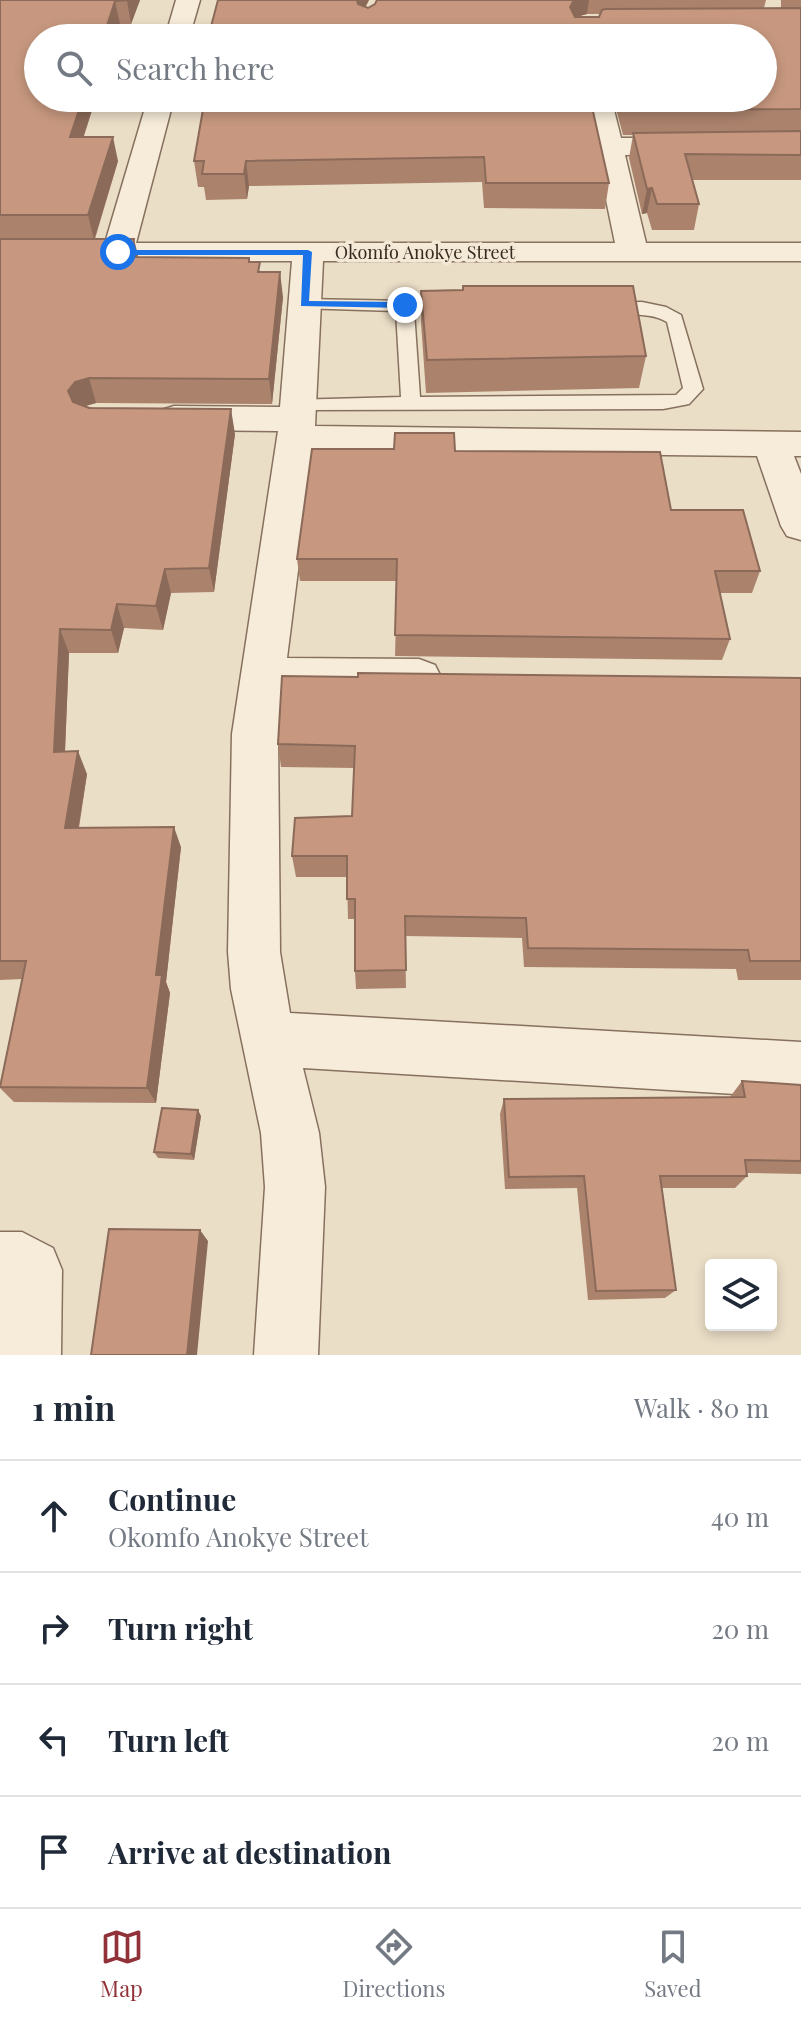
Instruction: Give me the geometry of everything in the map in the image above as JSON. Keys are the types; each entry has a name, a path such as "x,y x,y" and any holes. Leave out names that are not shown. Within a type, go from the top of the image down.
{"street":[{"path":"181,24 188,0"},
{"path":"118,252 157,112"},
{"path":"601,112 633,253"},
{"path":"609,147 801,145"},
{"name":"Okomfo Anokye Street","path":"0,252 801,252"},
{"path":"286,1355 295,1187 290,1133 254,952 255,734 297,420 308,252"},
{"path":"142,418 297,420 786,444 801,526"},
{"path":"263,675 453,677"},
{"path":"269,1039 801,1070"},
{"path":"0,1263 22,1263 31,1270 29,1355"}],"lane":[{"path":"304,304 466,306"},
{"path":"405,305 411,403"},
{"path":"297,420 411,403 663,403 682,400 693,389 675,319 666,312 649,308 588,307"}],"building":[{"path":"0,0 128,0 115,1 108,24 24,24 24,112 78,112 70,137 113,137 88,215 0,215"},
{"path":"218,0 357,0 358,4 368,8 377,0 574,0 570,7 575,17 599,17 605,9 801,8 801,109 777,109 777,24 212,24"},
{"path":"203,112 593,112 609,183 486,183 484,157 246,161 244,174 202,174 204,161 194,161"},
{"path":"801,131 801,155 685,154 699,204 657,204 652,188 647,189 633,133"},
{"path":"0,239 134,239 130,257 249,258 249,262 260,262 258,272 280,272 269,379 89,378 75,382 68,391 73,402 89,408 231,409 209,568 165,569 156,606 117,604 111,630 60,629 54,752 78,751 65,828 174,827 156,975 162,975 147,1088 0,1087 26,961 0,961"},
{"path":"463,286 633,286 646,356 427,360 421,291 463,290"},
{"path":"395,433 454,433 455,451 660,452 671,510 743,510 760,571 715,571 730,639 395,635 397,559 297,559 312,449 394,449"},
{"path":"358,673 801,678 801,961 750,961 748,950 528,948 526,918 405,916 406,970 355,971 355,899 347,899 347,856 292,856 295,818 352,816 355,746 278,744 282,676 358,677"},
{"path":"742,1081 801,1085 801,1161 745,1160 747,1176 660,1176 676,1290 596,1291 584,1176 509,1177 504,1099 745,1097"},
{"path":"162,1108 198,1110 191,1154 154,1152"},
{"path":"109,1229 200,1230 187,1355 91,1355"}],"route":[{"path":"118,252 308,252 304,304 405,305"}]}
